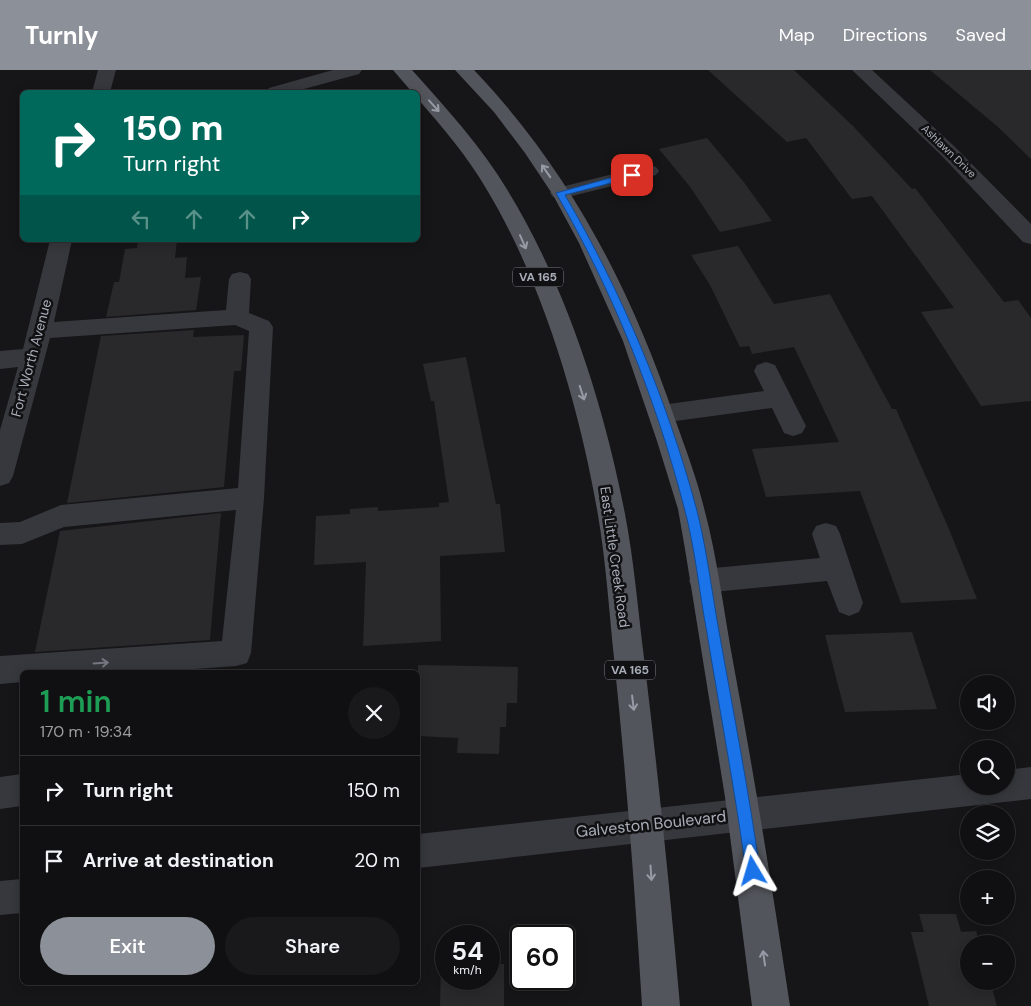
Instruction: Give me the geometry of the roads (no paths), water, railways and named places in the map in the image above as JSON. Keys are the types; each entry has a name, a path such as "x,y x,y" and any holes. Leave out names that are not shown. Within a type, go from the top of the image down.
{"main road":[{"name":"East Little Creek Road","path":"402,70 420,90"},
{"path":"464,70 518,132 560,193 592,248 626,320 661,414 690,508 745,814 771,1006"},
{"name":"East Little Creek Road","path":"420,90 445,118 473,155 507,207 564,338 592,424 612,516 647,824 661,1006"}],"street":[{"path":"101,90 106,70"},
{"path":"282,90 353,70"},
{"name":"Ashlawn Drive","path":"861,70 903,107 982,184 1031,237"},
{"path":"560,193 649,170"},
{"name":"Fort Worth Avenue","path":"0,476 31,357 40,331 61,242"},
{"path":"237,317 240,279"},
{"path":"0,670 236,653 250,498 261,327 237,317 40,331"},
{"path":"0,360 31,357"},
{"path":"766,371 793,426"},
{"path":"661,414 780,398"},
{"path":"0,534 22,533 61,516 250,498"},
{"path":"826,534 849,604"},
{"path":"703,581 837,568"},
{"name":"Galveston Boulevard","path":"1015,785 1031,783"},
{"path":"0,793 20,790"},
{"name":"Galveston Boulevard","path":"420,851 647,824 960,791"},
{"path":"0,898 20,896"}]}
